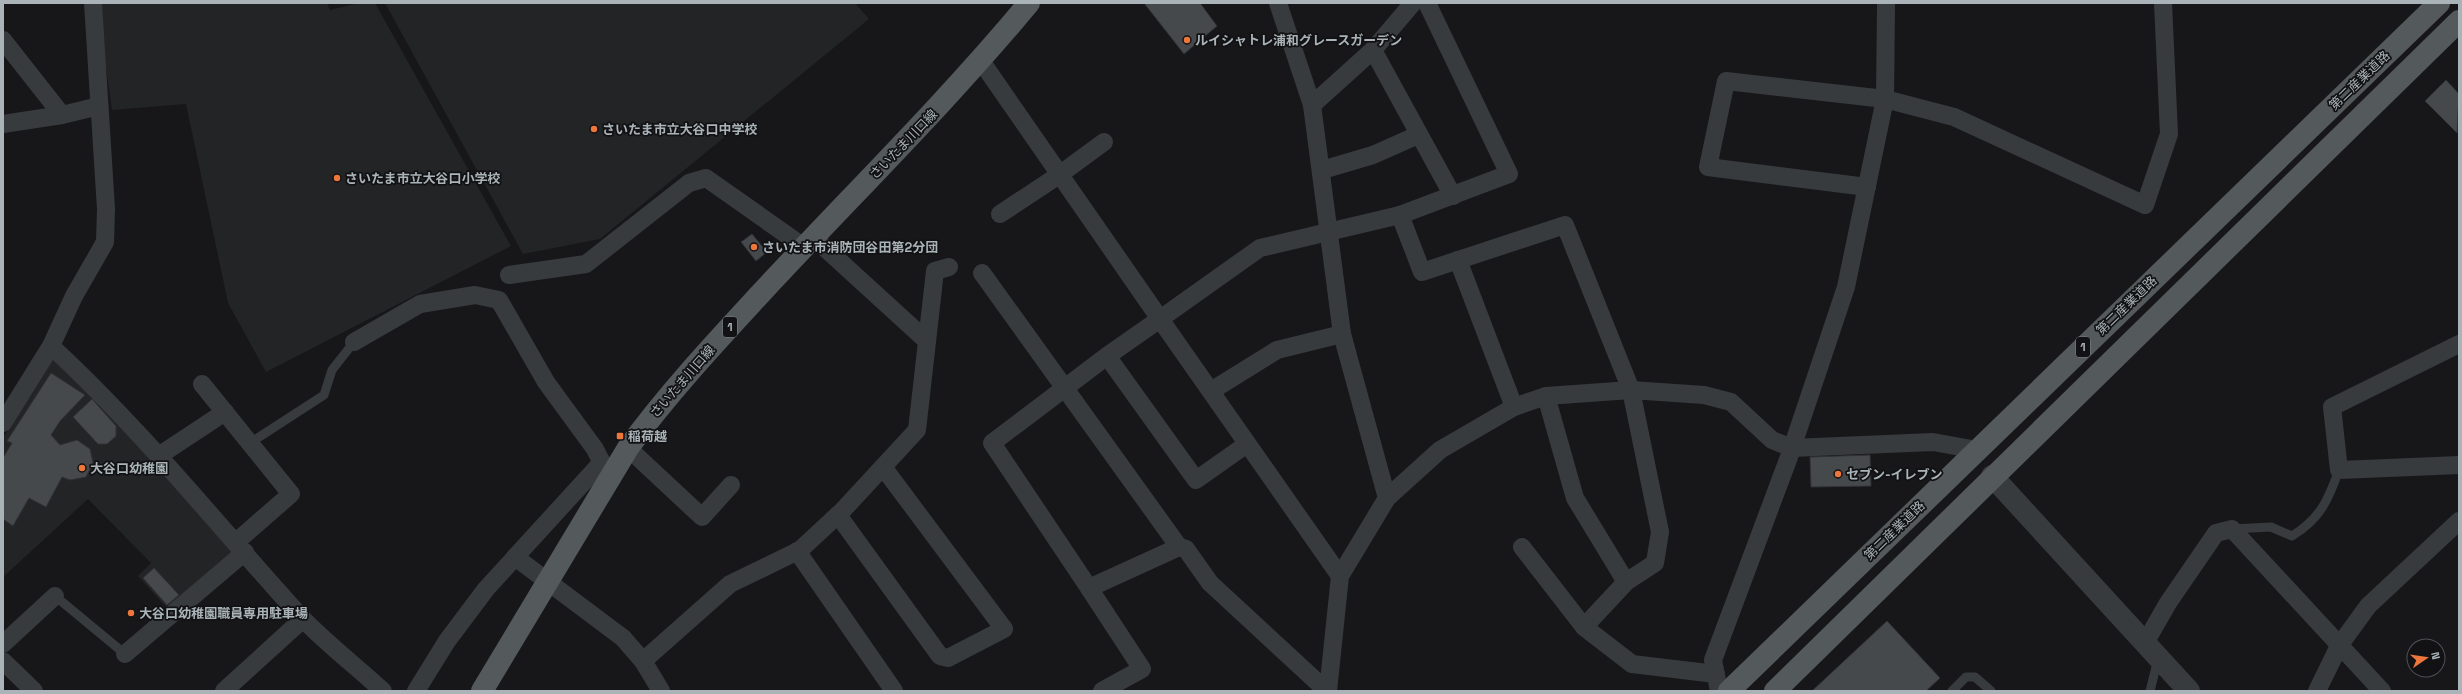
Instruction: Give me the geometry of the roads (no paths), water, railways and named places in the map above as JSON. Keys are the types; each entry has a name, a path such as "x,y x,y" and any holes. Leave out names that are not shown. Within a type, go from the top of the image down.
{"main road":[{"name":"さいたま川口線","path":"482,691 548,582 606,470 628,448 680,381 808,242 980,61 1029,3"},
{"name":"第二産業道路","path":"1729,691 2439,3"},
{"name":"第二産業道路","path":"1775,691 1992,476 2459,21"}],"street":[{"path":"3,423 51,346 74,296 105,242 106,209 93,3"},
{"path":"1278,3 1312,105 1322,170 1342,334 1387,498"},
{"path":"1312,105 1374,50 1413,3"},
{"path":"1102,691 1142,669 1090,588 992,443 1065,386 1260,248 1400,215 1509,174 1427,3"},
{"path":"1522,547 1584,627 1632,664 1717,682 1713,660 1792,448 1846,287 1885,99 1886,3"},
{"path":"1867,187 1708,166 1726,81 1885,99 1954,117 2145,205 2169,134 2163,3"},
{"path":"3,40 62,115"},
{"path":"1374,50 1418,135 1453,196"},
{"path":"980,61 1340,576"},
{"path":"3,124 62,115 99,106"},
{"path":"1322,170 1373,155 1418,135"},
{"path":"1000,214 1059,175 1104,142"},
{"path":"509,275 586,264 689,184 706,178 808,242 927,341"},
{"path":"1400,215 1422,272 1565,224 1631,390 1660,532 1655,563 1626,582 1584,627"},
{"path":"1458,260 1514,408"},
{"path":"643,661 730,584 797,551 838,515 917,430 935,271 949,267"},
{"path":"982,273 1065,386 1179,547 1186,549 1210,583 1328,691"},
{"path":"354,342 420,304 475,295 499,300 546,382 606,470 515,557 486,589 447,641 416,691"},
{"path":"1211,391 1277,350 1342,334"},
{"path":"2459,344 2332,407 2339,470 2459,465"},
{"path":"51,346 95,386 160,455 304,619 383,691"},
{"path":"1107,356 1196,480 1247,444"},
{"path":"125,654 241,547 290,494 202,384"},
{"path":"1328,691 1340,576 1387,498 1440,450 1514,408 1546,396 1631,390 1704,395 1731,402 1772,440 1792,448 1933,442 1977,450"},
{"path":"1546,396 1575,498 1626,582"},
{"path":"160,455 225,412"},
{"path":"628,448 702,517 731,486"},
{"path":"838,515 940,656 948,658 1004,629 883,467"},
{"path":"1992,476 2189,691"},
{"path":"2317,691 2340,646 2368,606 2459,521"},
{"path":"2152,650 2168,603 2216,533 2232,529 2382,691"},
{"path":"1090,588 1179,547"},
{"path":"797,551 894,691"},
{"path":"515,557 623,638 643,661 661,691"},
{"path":"3,644 55,596"},
{"path":"224,691 304,619"},
{"path":"3,661 34,691"}],"lane":[{"path":"250,443 324,395 332,370 354,342"},
{"path":"2232,529 2271,527 2292,536 2305,528 2327,503 2339,470"},
{"path":"55,596 125,654"},
{"path":"2150,691 2152,650"},
{"path":"1952,691 1966,677 1975,677 1991,691"}],"place":[{"name":"ルイシャトレ浦和グレースガーデン","path":"1187,40"},
{"name":"さいたま市立大谷口中学校","path":"594,129"},
{"name":"さいたま市立大谷口小学校","path":"337,178"},
{"name":"さいたま市消防団谷田第2分団","path":"754,247"},
{"name":"稲荷越","path":"620,436"},
{"name":"大谷口幼稚園","path":"82,468"},
{"name":"セブン-イレブン","path":"1838,474"},
{"name":"大谷口幼稚園職員専用駐車場","path":"131,613"}]}
